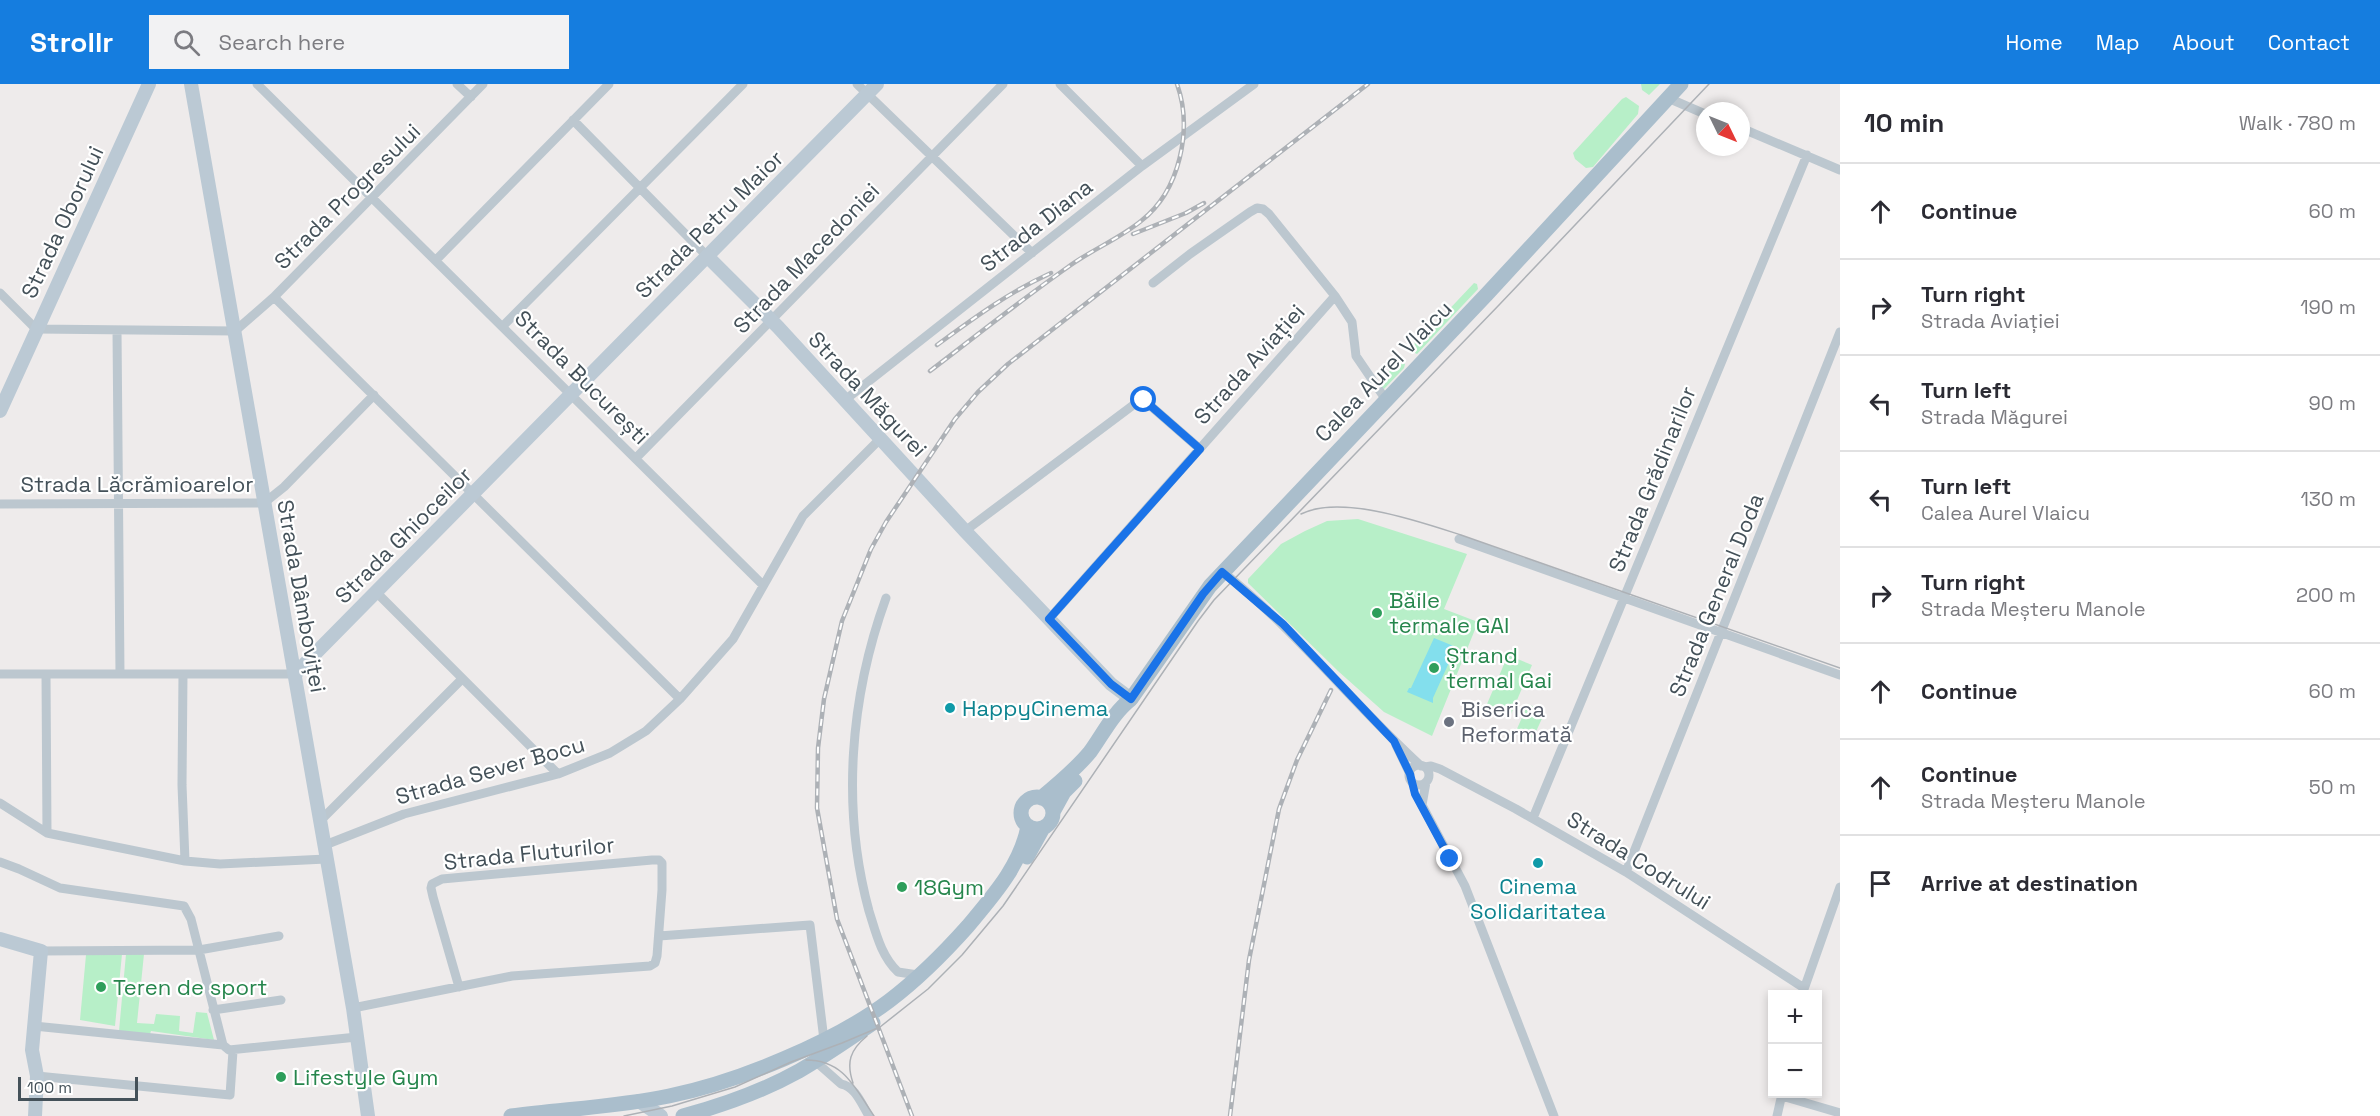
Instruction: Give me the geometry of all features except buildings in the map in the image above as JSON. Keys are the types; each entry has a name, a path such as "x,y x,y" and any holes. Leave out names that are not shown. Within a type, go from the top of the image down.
{"main road":[{"name":"Calea Aurel Vlaicu","path":"1035,827 1022,817 1024,806 1029,800 1041,798 1083,759 1120,707 1131,699 1198,601 1222,572 1681,84"},
{"name":"Calea Aurel Vlaicu","path":"511,1116 670,1096 727,1081 824,1040 873,1012 921,975 971,921 1010,871 1035,827 1050,823 1064,792 1105,747 1131,706 1131,699"},
{"path":"1041,798 1049,803 1053,812"},
{"name":"Calea Aurel Vlaicu","path":"683,1116 758,1091 815,1061 905,1001 944,964 1006,891 1020,871 1035,827"}],"street":[{"name":"Strada Oborului","path":"0,411 149,84"},
{"name":"Strada Dâmboviței","path":"191,84 321,820 353,1008 368,1116"},
{"name":"Strada București","path":"257,84 763,585"},
{"path":"458,84 471,97"},
{"name":"Strada Progresului","path":"235,331 274,297 483,84"},
{"path":"436,260 609,84"},
{"path":"503,326 743,84"},
{"name":"Strada Macedoniei","path":"636,458 1003,84"},
{"path":"1060,84 1142,166"},
{"name":"Strada Diana","path":"845,400 1142,166 1254,84"},
{"path":"867,87 933,156 1032,253"},
{"name":"Strada Petru Maior","path":"571,394 707,256 867,87"},
{"path":"1668,98 1696,110"},
{"name":"Strada Măgurei","path":"573,120 772,321 965,531 1111,684 1131,699"},
{"path":"1750,132 1840,170"},
{"name":"Strada Grădinarilor","path":"1533,819 1807,155"},
{"path":"1153,283 1190,254 1257,208 1263,209 1274,219 1335,296 1352,322 1356,356 1386,400"},
{"path":"0,293 36,329 235,331"},
{"name":"Strada Aviației","path":"1049,619 1335,296"},
{"path":"274,297 680,699"},
{"path":"117,331 120,674"},
{"name":"Strada General Doda","path":"1626,872 1840,332"},
{"name":"Strada Ghioceilor","path":"295,674 571,394"},
{"name":"Strada Lăcrămioarelor","path":"0,504 264,503 284,487 374,395"},
{"path":"965,531 1140,400 1145,401 1200,449"},
{"name":"Strada Sever Bocu","path":"0,803 47,833 184,861 220,864 325,852 404,814 558,774 610,753 656,723 733,639 803,516 880,439"},
{"path":"1459,539 1840,675"},
{"path":"1222,572 1283,624 1394,741 1429,772 1422,804"},
{"path":"375,592 558,774"},
{"path":"886,598 869,651 859,700 853,749 853,807 856,842 867,903 885,957 897,972 897,995"},
{"path":"0,674 295,674"},
{"path":"46,674 47,833"},
{"path":"183,674 184,861"},
{"path":"321,820 462,679"},
{"path":"1394,741 1411,778 1415,794 1471,901 1554,1116"},
{"path":"1411,778 1414,767 1423,766"},
{"name":"Strada Codrului","path":"1423,766 1434,767 1448,774 1626,872 1800,990"},
{"path":"1411,778 1419,785 1448,774"},
{"name":"Strada Fluturilor","path":"657,859 661,861 663,882 659,936 656,961 646,968 512,976 459,987 431,888 436,881 442,879 657,859"},
{"path":"0,862 19,868 60,888 181,905 186,909 223,1045"},
{"path":"1804,990 1840,887"},
{"path":"659,936 810,925 824,1040"},
{"path":"0,939 41,951 199,950 279,936"},
{"path":"35,1116 37,1076 32,1055 41,951"},
{"path":"897,972 921,975"},
{"path":"353,1008 459,987"},
{"path":"213,1010 281,1000"},
{"path":"34,1026 223,1045 233,1051 357,1038"},
{"path":"37,1076 230,1095 233,1051"},
{"path":"815,1061 841,1084 851,1088 869,1116"},
{"path":"1777,1116 1781,1098"},
{"path":"1792,1098 1840,1113"},
{"path":"639,1101 661,1116"}],"green space":[{"path":"1641,84 1660,84 1649,95 1642,90"},
{"path":"1626,97 1639,106 1638,114 1593,167 1586,168 1575,159 1573,153"},
{"path":"1474,283 1477,284 1478,289 1417,354 1413,352 1410,346 1412,343 1415,344 1414,338 1423,337"},
{"path":"1402,361 1405,364 1404,368 1384,389 1377,385 1398,362"},
{"name":"Ștrand termal Gai","path":"1358,519 1467,554 1444,609 1478,622 1432,736 1384,712 1338,671 1248,583 1248,579 1281,544 1327,521"},
{"path":"1508,655 1532,665 1511,714 1487,704"},
{"path":"1528,704 1545,712 1533,738 1516,731"},
{"name":"Teren de sport","path":"122,954 115,1026 80,1020 86,955"},
{"path":"126,954 144,954 137,1023 154,1024 156,1014 180,1016 179,1031 193,1033 196,1012 207,1013 214,1040 151,1031 150,1034 119,1031"}],"water":[{"name":"Ștrand termal Gai","path":"1434,638 1456,647 1433,698 1433,703 1407,692"}],"tram line":[{"path":"624,1116 672,1106 735,1087 791,1062 842,1043 880,1027 928,989 962,955 1003,906 1214,600 1709,84"},
{"path":"1301,514 1337,507 1359,508 1425,523 1840,668"},
{"path":"853,1083 850,1069 851,1057 853,1051 867,1036"},
{"path":"806,1060 819,1061 839,1070 854,1086 874,1116"}],"railway":[{"path":"930,371 1050,280 1141,221 1154,208 1174,176 1180,158 1184,120 1177,84"},
{"path":"912,1116 837,919 817,808 818,748 824,699 842,621 871,549 886,522 955,419 978,392 1008,364 1368,84"},
{"path":"1133,234 1186,213 1204,203"},
{"path":"937,345 1006,297 1051,273"},
{"path":"1230,1116 1249,960 1279,809 1297,760 1331,690"}],"place":[{"name":"Băile termale GAI","path":"1377,613"},
{"name":"Ștrand termal Gai","path":"1434,668"},
{"name":"HappyCinema","path":"950,708"},
{"name":"Biserica Reformată","path":"1449,722"},
{"name":"Cinema Solidaritatea","path":"1538,863"},
{"name":"18Gym","path":"902,887"},
{"name":"Teren de sport","path":"101,987"},
{"name":"Lifestyle Gym","path":"281,1077"}],"route":[{"path":"1144,400 1200,449 1049,619 1111,684 1131,699 1203,594 1222,572 1283,624 1394,741 1410,774 1415,794 1450,859"}]}
